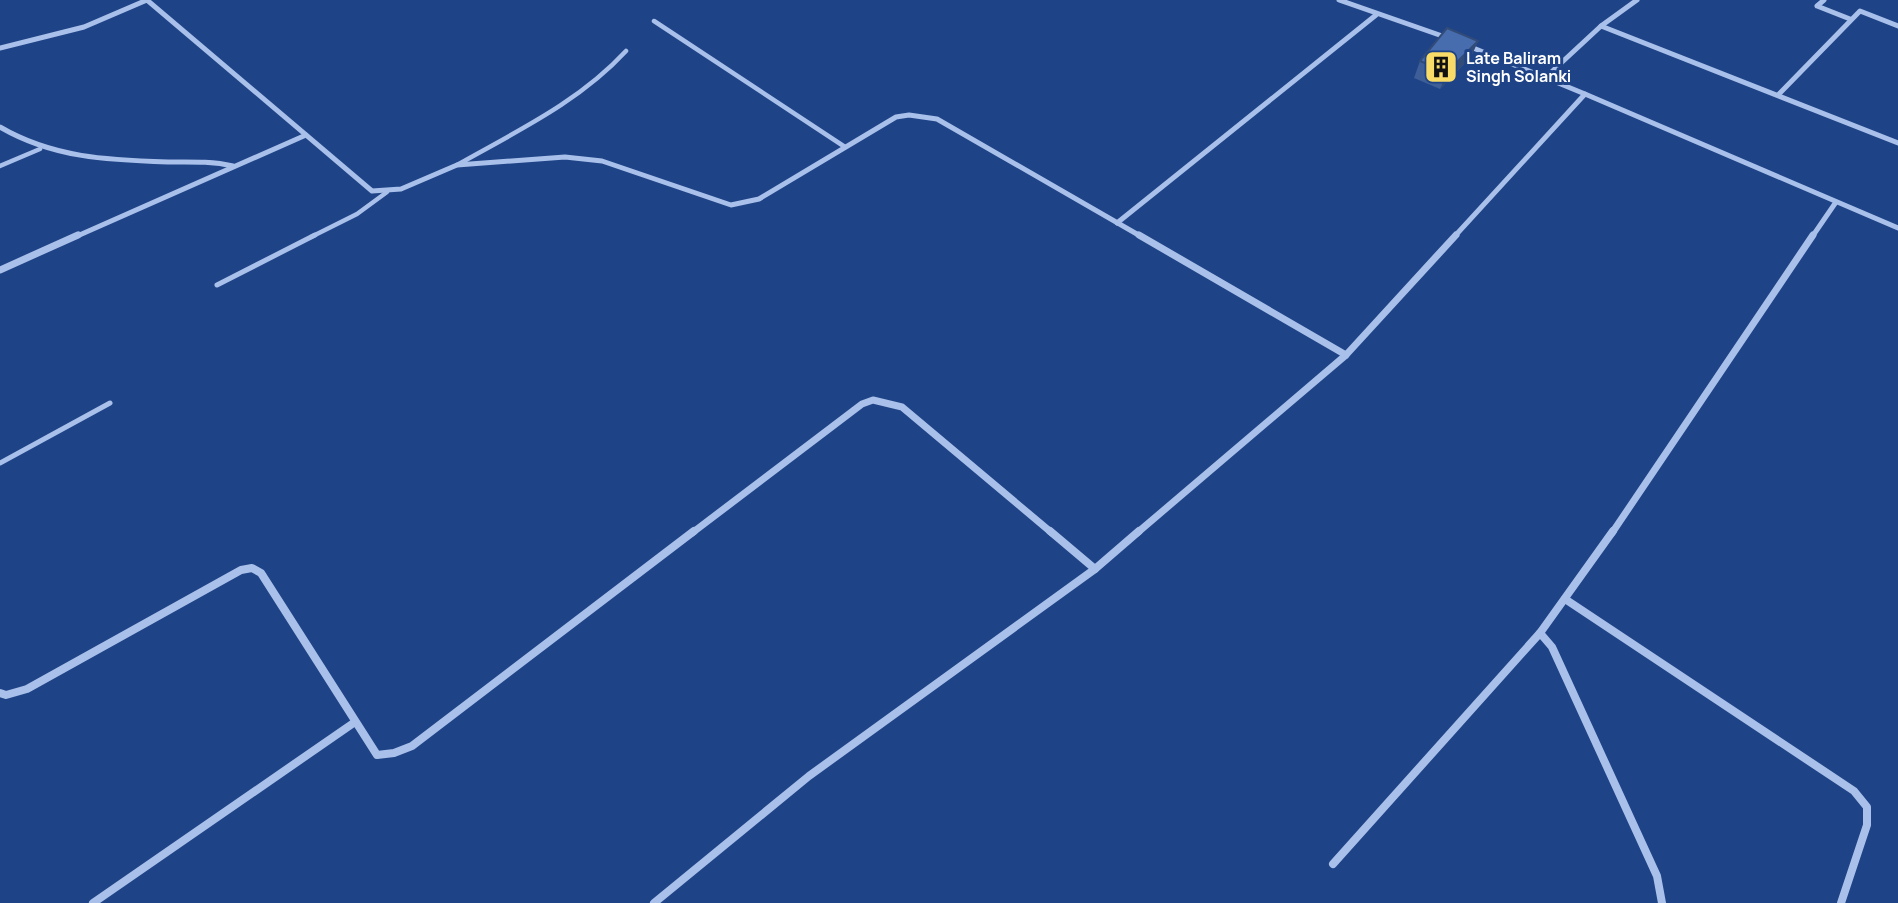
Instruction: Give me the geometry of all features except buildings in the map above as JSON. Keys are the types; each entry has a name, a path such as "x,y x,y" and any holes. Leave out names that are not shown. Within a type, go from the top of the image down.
{"street":[{"path":"0,48 84,27 147,0 372,191 401,189 457,165 565,158 602,161 732,205 759,198 896,117 925,116 937,119 1346,355"},
{"path":"1339,0 1451,39"},
{"path":"1546,77 1601,26 1637,0"},
{"path":"1824,0 1817,6 1850,19"},
{"path":"1779,94 1860,11 1898,26"},
{"path":"1116,223 1376,15"},
{"path":"1601,26 1898,143"},
{"path":"1462,44 1546,77 1898,228"},
{"path":"654,903 809,776 1095,569 1346,355 1585,94"},
{"path":"0,127 40,149 74,158 210,163 235,167"},
{"path":"0,270 306,135"},
{"path":"1333,864 1540,633 1836,202"},
{"path":"2,696 27,690 242,570 252,568 261,573 377,755 394,753 412,746 862,404 873,400 901,407 1095,569"},
{"path":"1564,599 1854,791 1867,807 1867,825 1842,903"},
{"path":"1540,633 1552,647 1657,876 1662,903"},
{"path":"93,903 355,722"}],"lane":[{"path":"654,21 845,148"},
{"path":"457,165 576,96 613,67 626,51"},
{"path":"0,166 40,149"},
{"path":"218,285 357,214 387,192"},
{"path":"0,463 110,404"}],"place":[{"name":"Late Baliram Singh Solanki","path":"1441,67"}]}
